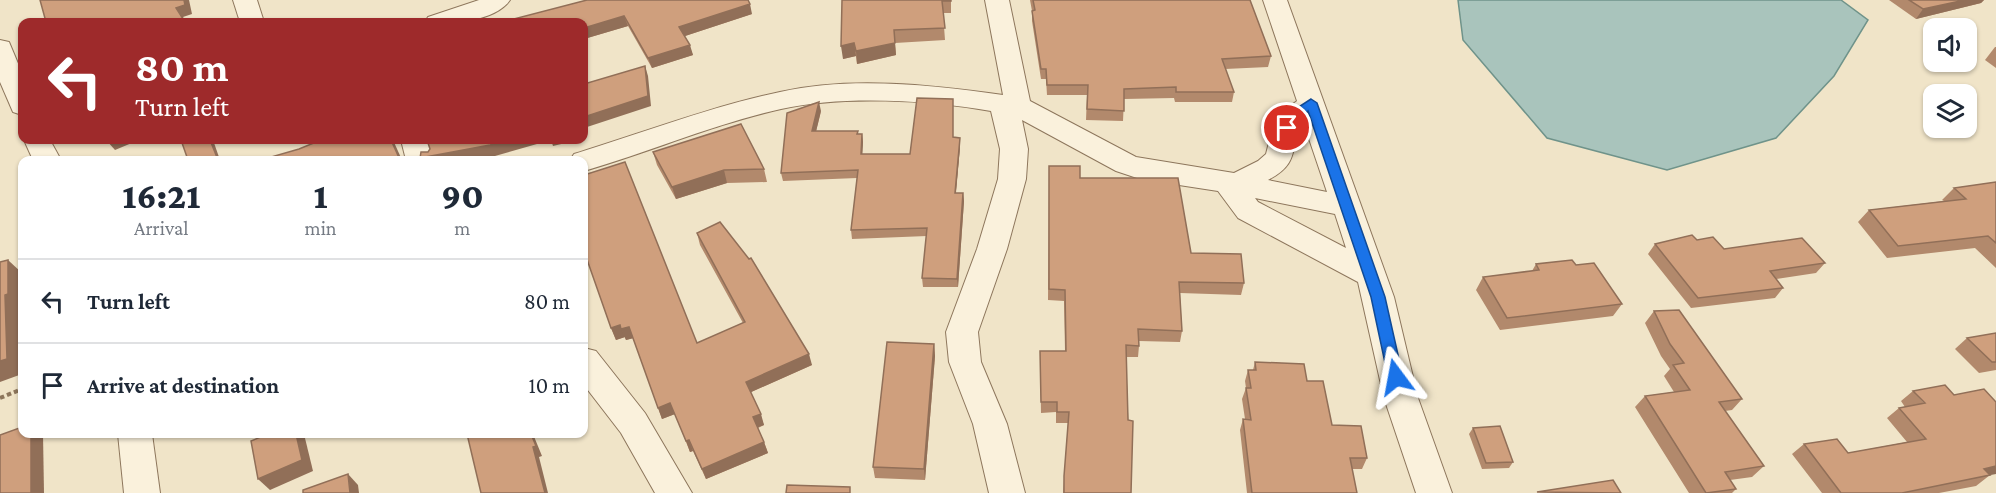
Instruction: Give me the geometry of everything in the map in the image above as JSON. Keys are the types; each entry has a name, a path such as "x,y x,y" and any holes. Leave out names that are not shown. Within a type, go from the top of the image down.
{"street":[{"path":"245,0 251,18"},
{"path":"451,18 475,11 498,0"},
{"path":"997,0 1009,105 1008,118 1014,149 1012,180 992,249 962,332 965,362 990,424 1007,493"},
{"path":"1275,0 1371,275 1401,398 1434,493"},
{"path":"0,49 7,82 18,100"},
{"path":"588,160 729,115 800,98 864,92 896,92 955,96 1009,105 1140,169 1232,183 1346,206"},
{"path":"1232,183 1268,168 1279,158 1287,128 1298,113 1311,103"},
{"path":"1232,183 1248,210 1371,275"},
{"path":"588,366 633,423 674,493"},
{"path":"135,438 142,493"}],"path":[{"path":"0,398 18,390"}],"water":[{"path":"1458,0 1841,0 1868,20 1834,76 1776,138 1667,170 1547,138 1463,40"}],"building":[{"path":"40,0 184,0 185,5 176,8 182,18 45,18"},
{"path":"587,0 748,0 750,4 679,27 690,45 648,58 624,16 588,27 588,18 517,18"},
{"path":"842,0 951,1 942,1 945,28 894,30 895,43 856,51 854,43 841,46"},
{"path":"1033,0 1250,0 1271,56 1222,59 1234,92 1176,92 1176,87 1124,89 1124,111 1087,109 1088,85 1047,85 1046,69 1041,69 1032,11 1035,10"},
{"path":"1909,0 1965,0 1923,9"},
{"path":"645,66 648,96 588,116 588,83"},
{"path":"917,98 953,99 953,137 960,138 955,193 963,193 957,279 922,278 927,228 851,230 858,170 781,173 787,113 819,102 812,131 858,131 857,134 862,134 861,154 910,154"},
{"path":"741,124 764,169 724,170 672,187 653,152"},
{"path":"182,144 212,144 216,156 187,156"},
{"path":"311,144 393,144 398,156 274,156"},
{"path":"428,144 494,144 420,156 421,152 428,152 430,149"},
{"path":"625,162 697,343 745,322 697,233 720,222 749,259 751,258 809,354 746,382 761,414 753,417 764,442 702,469 689,440 686,441 670,403 658,408 629,327 621,329 620,325 611,328 588,262 588,174"},
{"path":"1049,166 1080,166 1080,178 1178,178 1191,253 1241,254 1244,283 1179,282 1182,331 1138,329 1139,346 1126,345 1128,420 1133,421 1131,493 1064,493 1069,412 1057,412 1057,402 1041,402 1040,351 1066,351 1065,290 1049,289"},
{"path":"1996,182 1996,243 1988,236 1898,246 1869,210 1966,199 1954,188"},
{"path":"1692,235 1697,240 1713,237 1724,249 1802,238 1825,263 1770,271 1783,288 1698,298 1655,244"},
{"path":"8,260 8,294 5,295 7,359 0,361 0,262"},
{"path":"1572,260 1576,265 1594,263 1622,304 1507,318 1483,277 1539,270 1536,264"},
{"path":"1679,310 1742,399 1719,402 1764,466 1725,472 1736,489 1706,493 1645,396 1690,390 1673,365 1684,363 1670,344 1654,311"},
{"path":"1996,333 1996,362 1992,362 1967,338"},
{"path":"887,342 934,344 924,469 873,467"},
{"path":"1255,362 1304,364 1307,381 1323,381 1332,425 1361,426 1367,458 1350,458 1357,493 1252,493 1243,419 1251,420 1246,388 1251,388 1248,370 1256,370"},
{"path":"1945,385 1954,395 1984,389 1996,402 1996,466 1984,469 1990,475 1902,493 1841,493 1804,444 1837,439 1848,453 1926,439 1899,408 1925,403 1913,391"},
{"path":"1500,426 1513,462 1486,463 1473,428"},
{"path":"18,428 18,438 31,438 31,493 0,493 0,435"},
{"path":"258,438 297,438 302,460 258,479 251,441"},
{"path":"468,438 533,438 545,493 481,493"},
{"path":"348,474 350,493 303,493 303,490"},
{"path":"1613,480 1621,493 1537,492"},
{"path":"787,485 850,487 850,493 786,493"}],"route":[{"path":"1287,128 1298,113 1311,103 1378,297 1396,377"}]}
